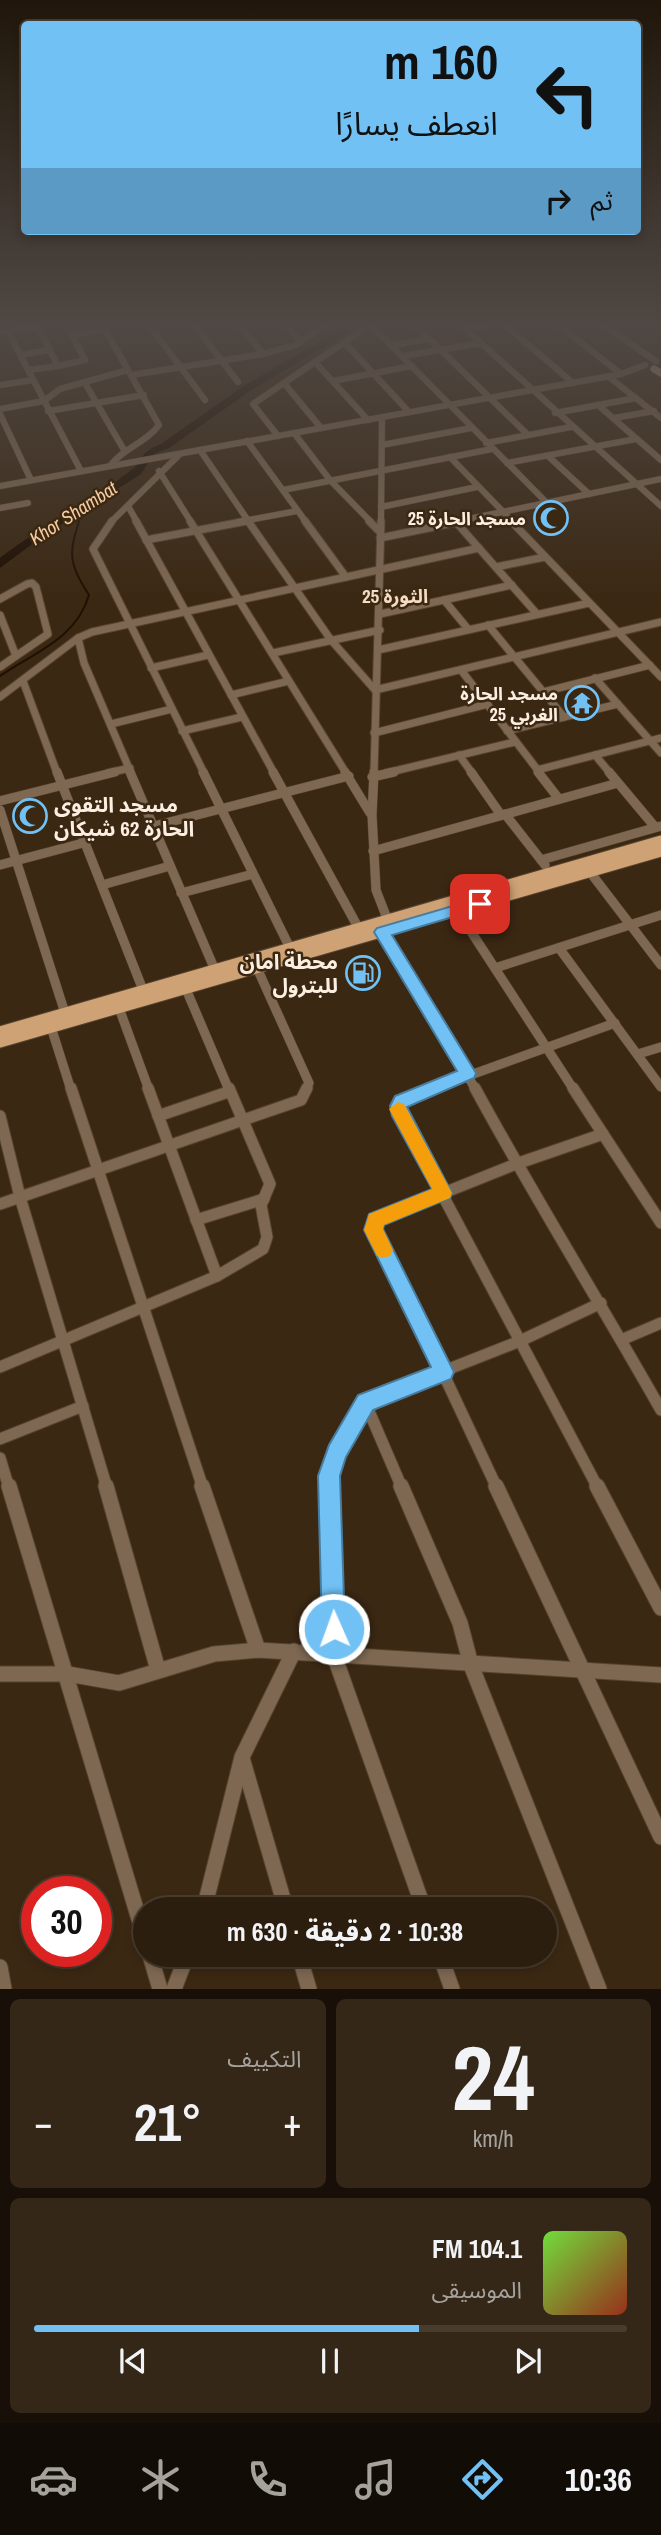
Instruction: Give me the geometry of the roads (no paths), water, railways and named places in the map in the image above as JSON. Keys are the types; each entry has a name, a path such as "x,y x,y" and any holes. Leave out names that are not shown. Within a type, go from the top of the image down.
{"main road":[{"path":"0,1042 257,968 661,841"},
{"path":"0,1032 359,929 385,927 457,911 661,851"}],"street":[{"path":"1,415 31,480"},
{"path":"50,415 82,471"},
{"path":"103,415 124,450"},
{"path":"114,465 124,450 149,436 159,425 154,415"},
{"path":"261,415 278,436"},
{"path":"310,415 321,428"},
{"path":"363,415 368,420"},
{"path":"0,485 394,415"},
{"path":"458,415 547,503"},
{"path":"506,415 528,435"},
{"path":"557,415 661,506"},
{"path":"610,415 661,460"},
{"path":"614,418 631,415"},
{"path":"382,417 380,630 375,690 372,815 376,890 385,927 516,1164 601,1303 661,1410"},
{"path":"382,444 471,428"},
{"path":"486,443 572,428"},
{"path":"294,433 330,480 379,535"},
{"path":"507,463 636,439"},
{"path":"247,441 346,577"},
{"path":"283,490 492,449"},
{"path":"200,450 293,589 331,640 375,690"},
{"path":"653,453 661,452"},
{"path":"181,453 159,471 93,549 290,948"},
{"path":"548,456 589,494"},
{"path":"450,457 661,677"},
{"path":"159,471 372,815"},
{"path":"379,535 661,479"},
{"path":"381,508 477,487"},
{"path":"0,508 28,503"},
{"path":"128,506 359,929"},
{"path":"146,540 297,511"},
{"path":"455,521 537,614"},
{"path":"0,697 78,638 92,632 479,548"},
{"path":"496,567 545,556"},
{"path":"0,599 32,583 36,587 48,634 0,667"},
{"path":"380,614 512,585"},
{"path":"444,600 468,629"},
{"path":"378,650 589,603"},
{"path":"0,615 16,656"},
{"path":"375,690 661,622"},
{"path":"488,625 564,717"},
{"path":"272,653 380,630"},
{"path":"78,638 84,663 215,970"},
{"path":"151,668 208,655"},
{"path":"543,692 650,665"},
{"path":"461,670 559,799"},
{"path":"596,678 661,753"},
{"path":"23,681 83,843 143,990"},
{"path":"231,695 289,681"},
{"path":"374,733 488,704"},
{"path":"508,731 618,704"},
{"path":"111,724 172,709"},
{"path":"182,731 242,717"},
{"path":"537,769 661,738"},
{"path":"372,776 515,742"},
{"path":"459,755 551,874"},
{"path":"541,860 658,827 594,755"},
{"path":"0,801 130,768"},
{"path":"154,826 349,776"},
{"path":"373,851 618,783"},
{"path":"0,810 14,862 65,1013"},
{"path":"0,865 83,843"},
{"path":"102,885 170,866"},
{"path":"590,872 661,965"},
{"path":"181,893 253,874"},
{"path":"457,911 661,1223"},
{"path":"495,968 661,915"},
{"path":"559,948 661,1087"},
{"path":"0,1204 301,1100 307,1093 309,1083 257,968"},
{"path":"0,1367 142,1310 217,1276 263,1249 267,1243 269,1236 261,1207 270,1184 228,1092 186,989"},
{"path":"119,1008 217,1276"},
{"path":"615,1023 545,1044 468,1073 401,1101 398,1111 661,1608"},
{"path":"51,1027 142,1310 258,1650"},
{"path":"638,1054 661,1047"},
{"path":"158,1116 228,1092"},
{"path":"0,1116 20,1197 65,1340 158,1670"},
{"path":"603,1134 516,1164 376,1220 373,1224 661,1837"},
{"path":"195,1220 264,1199"},
{"path":"420,1897 334,1655 329,1476 337,1452 365,1402 520,1341 601,1303"},
{"path":"621,1339 661,1323"},
{"path":"365,1402 460,1623 471,1665 599,1989"},
{"path":"0,1439 83,1406"},
{"path":"0,1458 68,1674 133,1898"},
{"path":"0,1674 68,1674 119,1683 214,1654 258,1650 661,1675"},
{"path":"207,1897 242,1757 294,1651"},
{"path":"242,1757 283,1897"},
{"path":"0,1967 4,1989"},
{"path":"154,1967 160,1989"},
{"path":"174,1989 182,1967"},
{"path":"303,1967 309,1989"},
{"path":"444,1967 452,1989"}],"waterway":[{"name":"Khor Shambat","path":"0,564 39,533 137,472 150,452 165,446 209,415"},
{"path":"0,676 53,643 75,623 83,610 89,595 76,571 72,552 83,506"}],"place":[{"name":"مسجد الحارة 25","path":"551,518"},
{"name":"مسجد الحارة 25 الغربي","path":"582,703"},
{"name":"مسجد التقوى الحارة 62 شيكان","path":"30,816"},
{"name":"محطة امان للبترول","path":"363,973"}],"district":[{"name":"الثورة 25","path":"395,596"}]}
